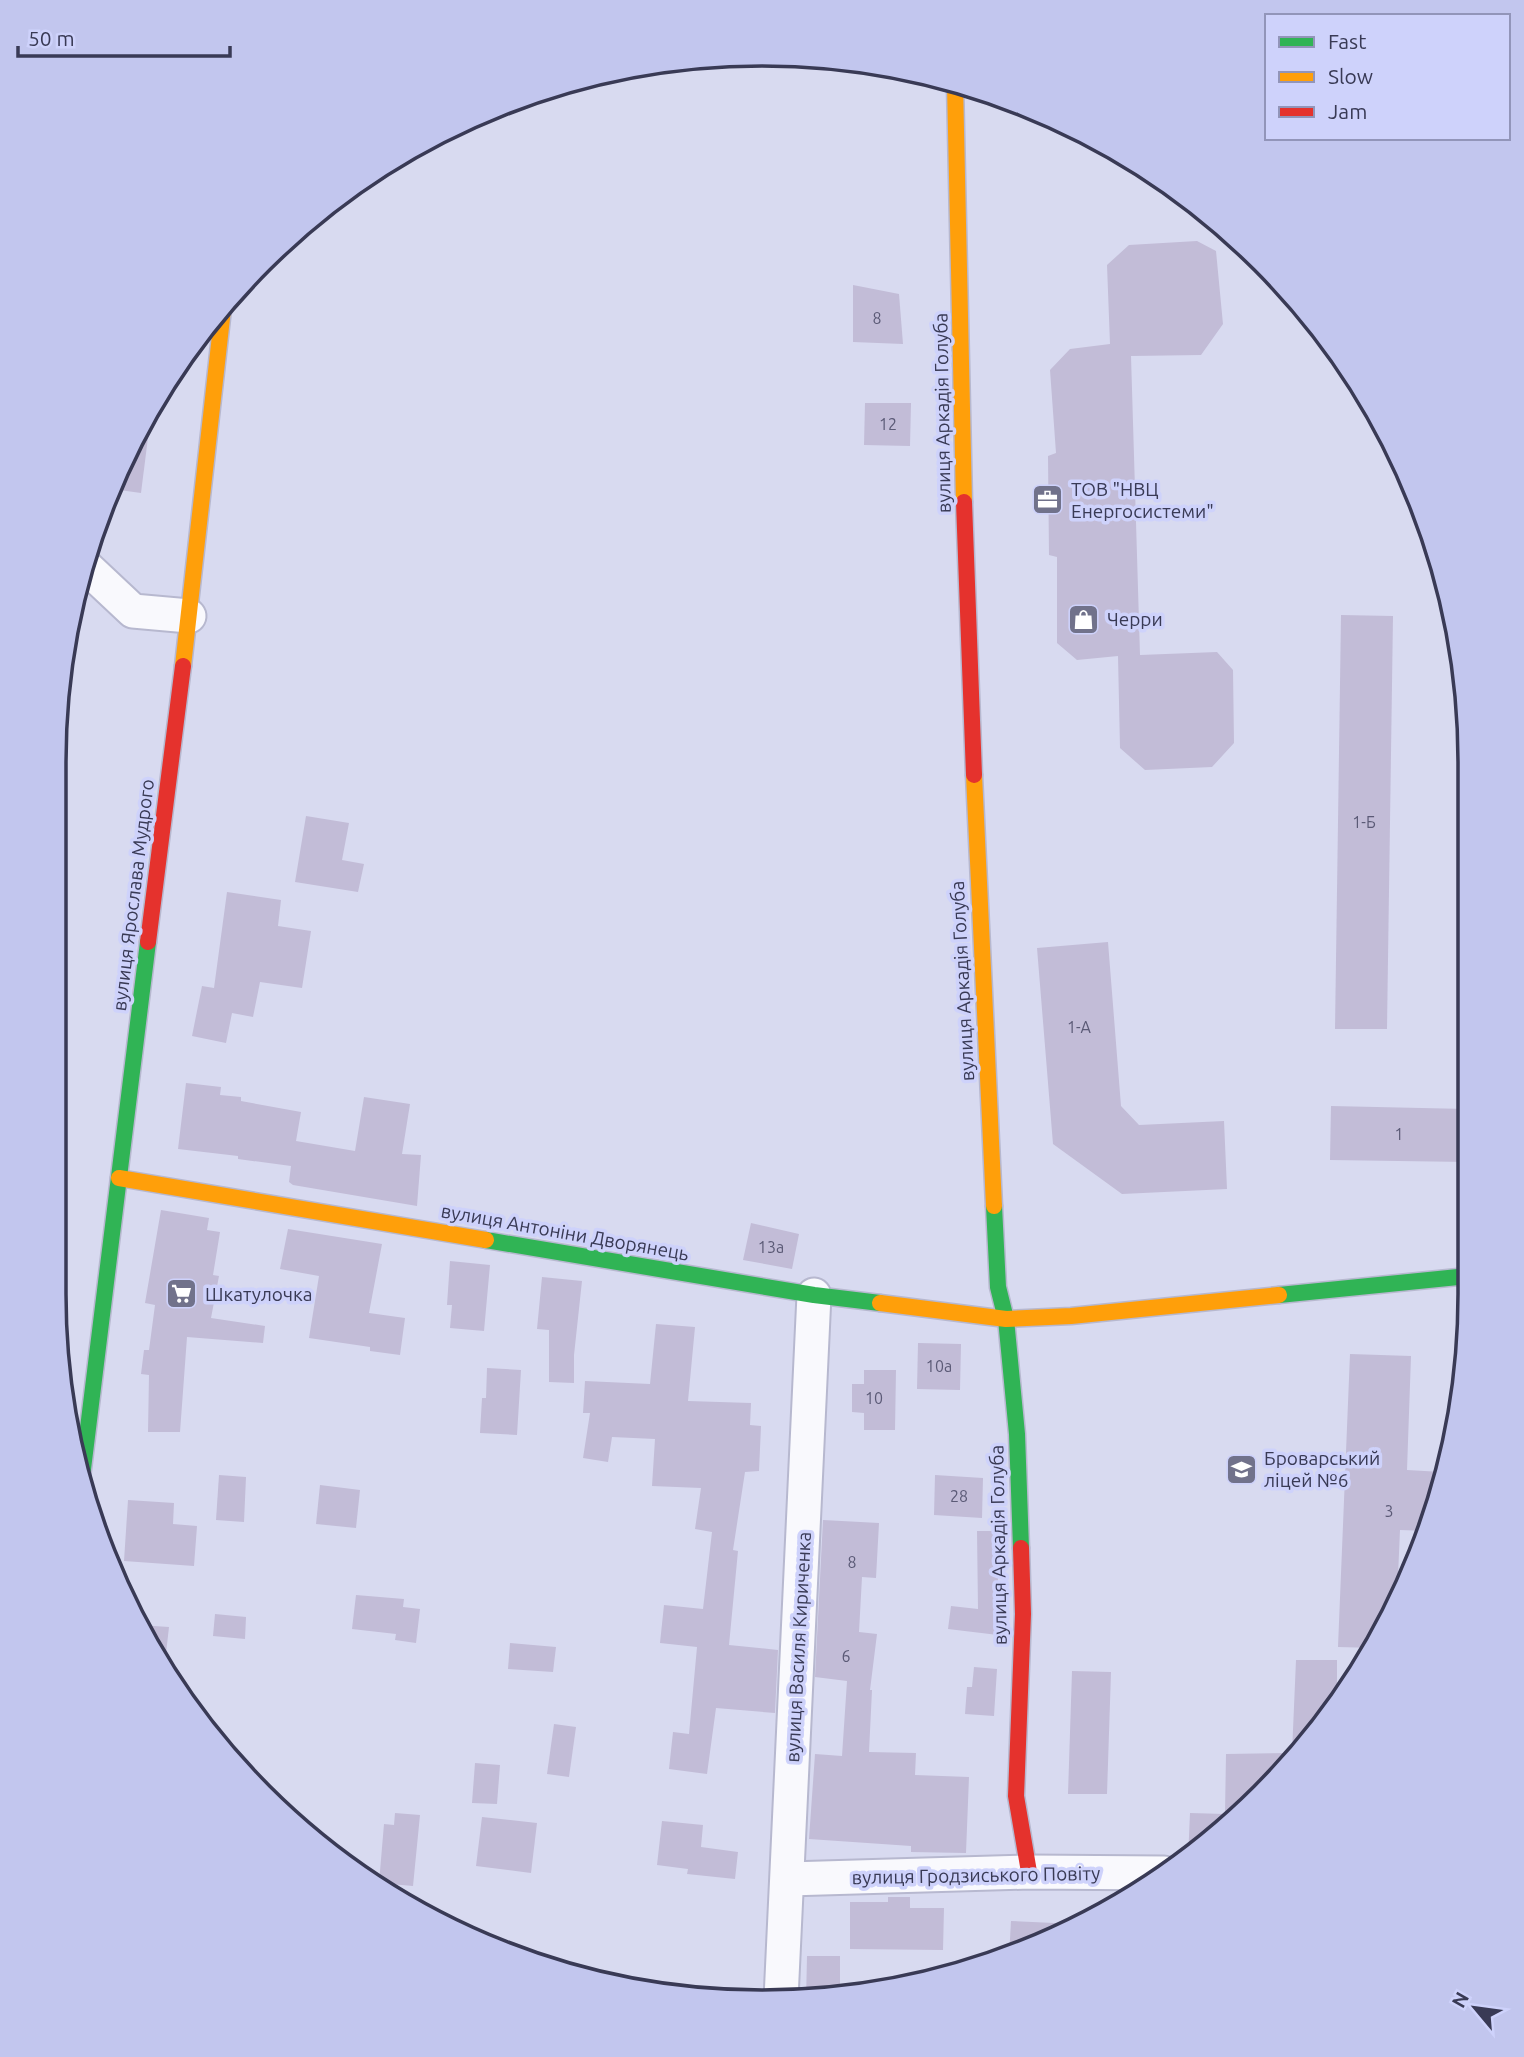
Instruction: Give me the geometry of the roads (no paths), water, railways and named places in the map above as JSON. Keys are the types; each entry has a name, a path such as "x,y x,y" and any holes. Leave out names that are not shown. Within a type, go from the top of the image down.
{"street":[{"name":"вулиця Аркадія Голуба","path":"955,94 965,503 979,893 998,1287 1006,1319 1017,1434 1023,1614 1016,1796 1030,1872"},
{"name":"вулиця Ярослава Мудрого","path":"85,1453 189,616 221,325"},
{"path":"93,573 133,611 189,616"},
{"name":"вулиця Антоніни Дворянець","path":"118,1178 814,1295 1006,1319 1071,1316 1458,1277"},
{"name":"вулиця Василя Кириченка","path":"782,1990 814,1295"},
{"name":"вулиця Гродзиського Повіту","path":"788,1880 1030,1872 1148,1873"}],"place":[{"name":"ТОВ \"НВЦ Енергосистеми\"","path":"1048,500"},
{"name":"Черри","path":"1084,619"},
{"name":"Шкатулочка","path":"182,1294"},
{"name":"Броварський ліцей №6","path":"1241,1469"}]}
